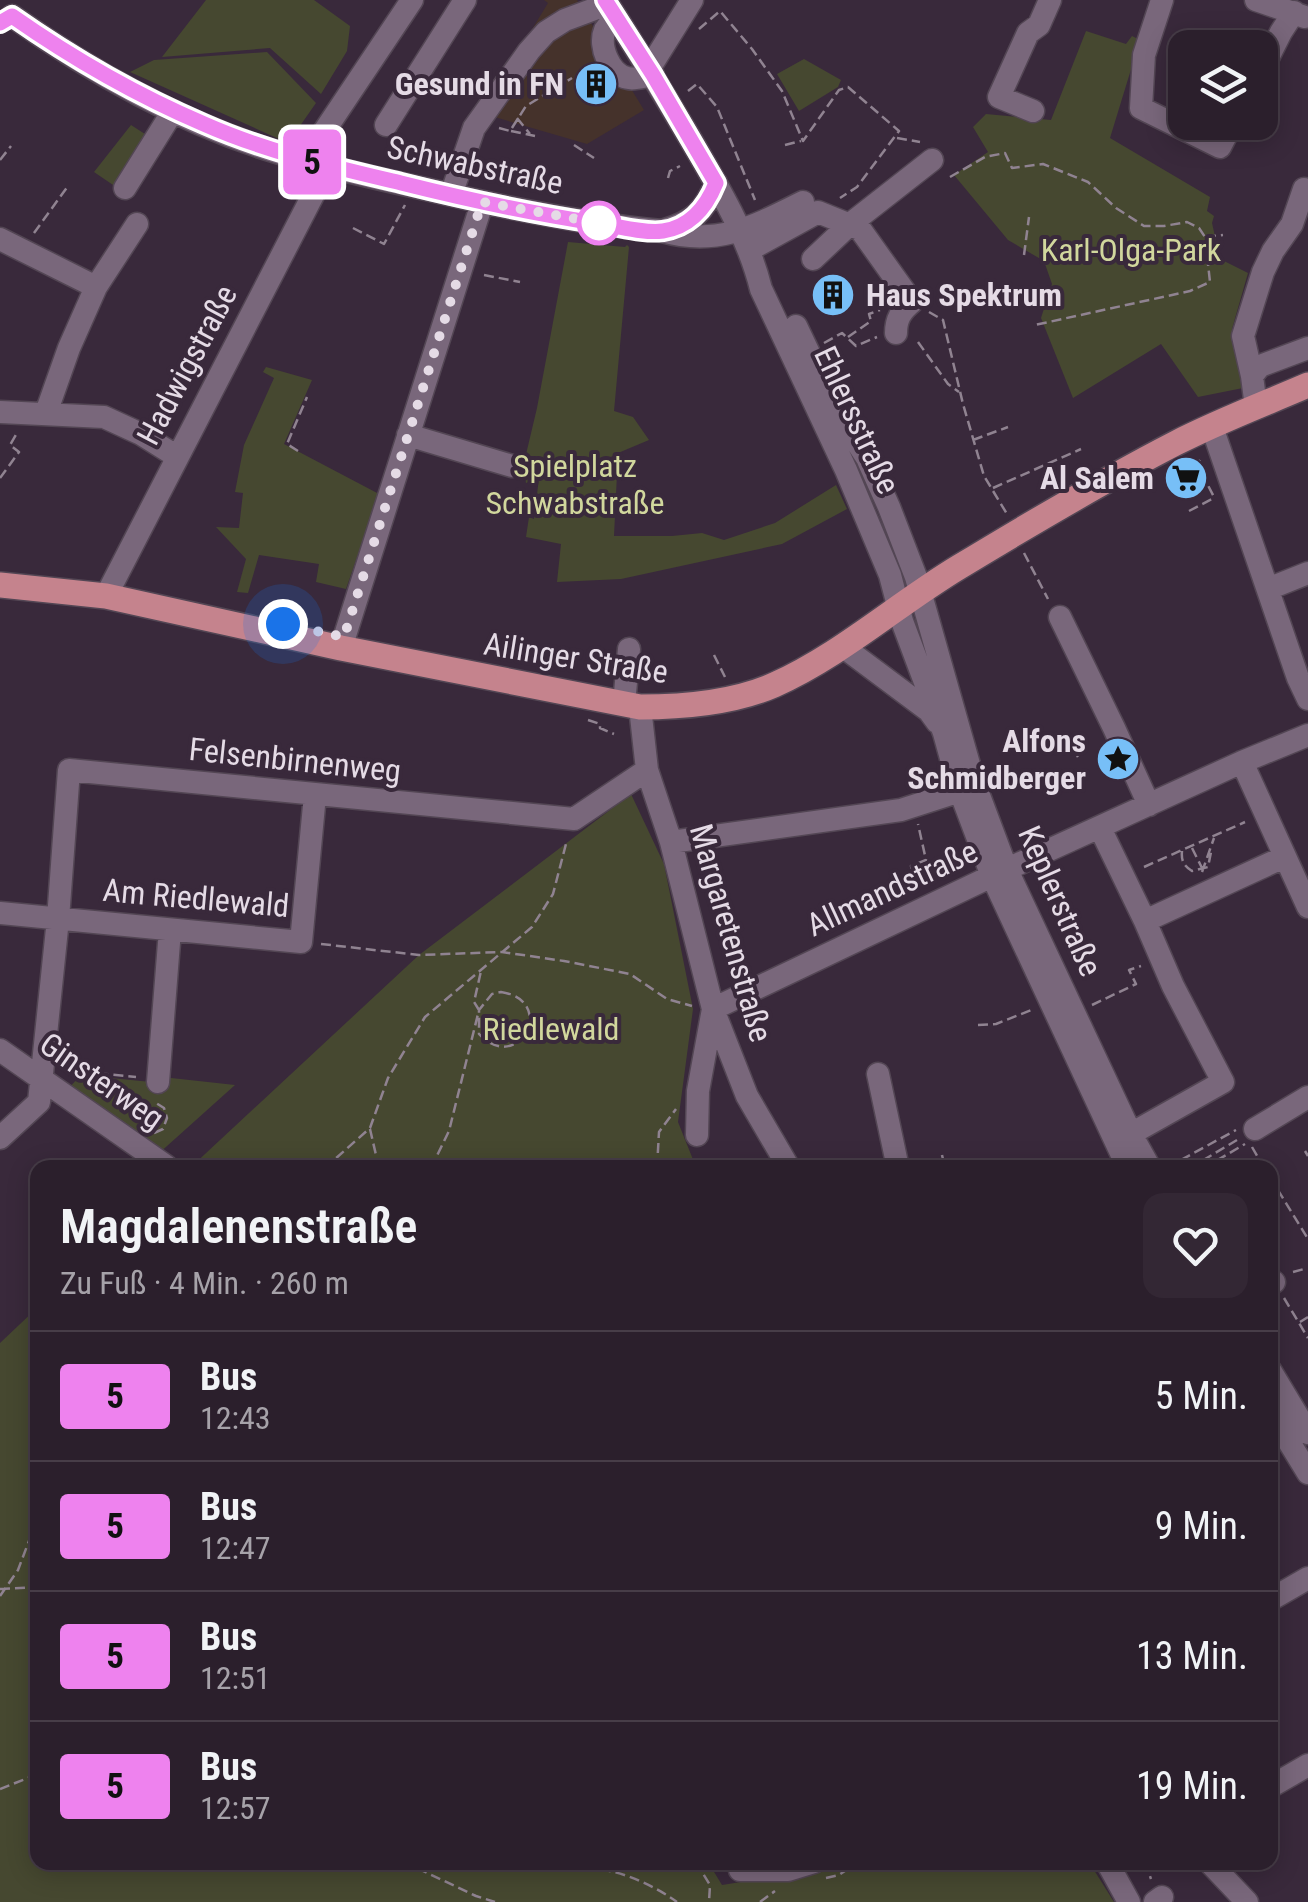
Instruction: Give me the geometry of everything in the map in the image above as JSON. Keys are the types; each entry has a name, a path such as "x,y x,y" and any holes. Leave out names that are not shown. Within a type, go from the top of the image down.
{"main road":[{"name":"Ailinger Straße","path":"0,585 106,596 632,706 709,703 772,686 821,660 957,568 1095,488 1176,443 1308,386"}],"street":[{"name":"Hadwigstraße","path":"106,596 316,163 412,0"},
{"path":"386,125 465,0"},
{"path":"651,72 692,0"},
{"path":"1032,111 999,97 1028,33 1038,25 1050,0"},
{"path":"1162,0 1144,55 1141,108 1168,122"},
{"path":"1256,0 1301,15"},
{"path":"451,195 474,128 546,32 565,20 610,7"},
{"name":"Ehlersstraße","path":"610,7 716,183 748,248 774,280 837,412 867,458 889,507 909,600"},
{"name":"Schwabstraße","path":"9,8 106,76 173,110 265,148 482,202 683,237 711,237 748,248"},
{"path":"1278,36 1301,15"},
{"path":"125,188 173,110"},
{"path":"1204,140 1220,148 1224,140"},
{"path":"813,259 926,150"},
{"path":"662,231 689,222 710,199 716,183"},
{"path":"1256,407 1243,336 1263,272 1292,224 1304,188 1308,190"},
{"path":"341,648 482,202"},
{"path":"748,248 811,207 860,229 901,304 896,333"},
{"path":"46,413 96,287 136,224"},
{"path":"10,245 96,287"},
{"path":"1252,376 1260,366 1308,348"},
{"path":"0,412 104,417 176,456"},
{"path":"1212,426 1224,493 1268,590 1308,699"},
{"path":"408,435 512,466"},
{"path":"1268,590 1308,574"},
{"name":"Keplerstraße","path":"909,600 908,639 944,733 960,790 1123,1138 1127,1160"},
{"name":"Keplerstraße","path":"909,600 969,766 1000,873"},
{"path":"1060,617 1149,805"},
{"path":"842,646 929,711 944,733"},
{"name":"Margaretenstraße","path":"629,649 632,706 713,1009 747,1096 784,1160"},
{"name":"Allmandstraße","path":"713,1009 1000,873 1308,735"},
{"path":"1242,762 1308,907"},
{"name":"Felsenbirnenweg","path":"58,918 69,770 574,820"},
{"path":"574,820 647,770"},
{"path":"671,842 902,810 960,790"},
{"name":"Am Riedlewald","path":"0,914 301,942 315,794"},
{"path":"1100,828 1173,986 1223,1082 1123,1138"},
{"path":"1145,921 1284,856"},
{"path":"0,1138 39,1102 47,1082 58,918"},
{"path":"158,1081 170,930"},
{"path":"697,1135 698,1090 713,1009"},
{"name":"Ginsterweg","path":"0,1050 158,1160"},
{"path":"878,1074 896,1160"},
{"path":"1255,1129 1308,1097"},
{"name":"Keplerstraße","path":"1123,1138 1143,1160"},
{"path":"1278,1392 1308,1473"},
{"path":"1278,1595 1308,1578"},
{"path":"1278,1782 1308,1764"},
{"path":"1111,1870 1129,1902"},
{"path":"1217,1870 1247,1902"}],"path":[{"path":"696,32 720,11 782,91 803,140"},
{"path":"510,131 526,106 572,78"},
{"path":"685,93 697,84 717,108 758,208"},
{"path":"785,145 803,140 839,90 848,88 900,131 857,187 811,207"},
{"path":"479,121 533,136 517,118"},
{"path":"894,138 926,150"},
{"path":"0,160 11,146"},
{"path":"574,146 594,158"},
{"path":"950,176 985,157 1005,152 1012,168 1043,164 1088,182 1116,208 1144,226 1187,222 1199,228 1205,237 1210,282 1190,291 1036,326"},
{"path":"668,178 670,171 681,165"},
{"path":"10,245 68,186"},
{"path":"353,228 384,244 415,187"},
{"path":"1024,255 1029,217"},
{"path":"1205,237 1223,235"},
{"path":"484,275 520,282"},
{"path":"846,338 871,321 869,314 901,304 943,320 984,476 1010,519"},
{"path":"817,352 824,342 842,333"},
{"path":"918,342 948,384 960,393"},
{"path":"298,451 287,444 307,397"},
{"path":"0,478 19,452 10,445 24,424"},
{"path":"974,440 1008,427"},
{"path":"992,489 1081,448"},
{"path":"1189,511 1224,493 1196,465 1200,459 1196,449"},
{"path":"1021,547 1060,617"},
{"path":"714,654 724,674"},
{"path":"589,710 587,722 600,724 600,728 614,734"},
{"path":"1069,743 1078,758"},
{"path":"914,806 926,860 911,866 924,909"},
{"path":"333,1160 370,1128 388,1078 425,1016 532,926 553,894 574,820"},
{"path":"1140,868 1249,820"},
{"path":"1191,900 1214,836"},
{"path":"1192,846 1203,870"},
{"path":"1182,851 1186,868 1203,870"},
{"path":"301,942 419,955 502,952 630,974 667,1000 713,1009"},
{"path":"1083,1009 1136,984 1129,970 1139,967"},
{"path":"435,1160 449,1131 479,1010 492,994 513,994 528,1007 530,1026 526,1035 506,1047 486,1042 479,1034 479,1010 474,1002 482,970"},
{"path":"978,1025 996,1024 1044,1005"},
{"path":"47,1082 75,1071 158,1081 156,1103 164,1108 167,1118 163,1129 150,1134 150,1142"},
{"path":"657,1160 659,1132 678,1106"},
{"path":"1181,1160 1244,1125 1255,1129"},
{"path":"370,1128 377,1160"},
{"path":"1203,1160 1255,1129"},
{"path":"1218,1160 1248,1142 1259,1160"},
{"path":"1305,1151 1308,1156"},
{"path":"942,1155 943,1160"},
{"path":"1278,1190 1308,1238"},
{"path":"1278,1292 1308,1338"},
{"path":"1298,1322 1308,1317"},
{"path":"0,1596 18,1570 30,1538"},
{"path":"0,1589 30,1587"},
{"path":"0,1789 30,1777"},
{"path":"419,1870 496,1902"},
{"path":"603,1870 657,1889 676,1902"},
{"path":"701,1870 710,1885 708,1902"}],"shaded area":[{"path":"544,0 577,0 644,110 587,144 481,113 548,3"}],"green space":[{"path":"206,0 314,0 350,26 347,51 321,94 270,48 162,57"},
{"name":"Karl-Olga-Park","path":"1086,31 1126,44 1132,36 1140,40 1110,138 1210,197 1207,211 1214,216 1220,259 1248,273 1232,329 1243,388 1198,397 1161,344 1073,398 1041,318 1052,284 1044,261 1008,240 954,175 988,152 973,127 986,114 1051,120"},
{"path":"267,52 316,103 288,143 130,72 154,60"},
{"path":"804,59 841,80 838,87 799,111 777,74"},
{"path":"131,125 148,136 116,187 94,172"},
{"name":"Spielplatz Schwabstraße","path":"568,242 629,247 614,411 633,417 649,440 618,453 614,536 702,533 724,540 775,523 836,485 847,509 782,544 621,579 557,582 561,544 526,537 529,517 534,519 539,478 526,483 523,467"},
{"path":"266,367 312,380 284,444 379,494 346,589 316,582 319,564 259,555 248,593 237,592 246,559 216,527 239,528 243,493 235,492 244,445 274,378 263,372"},
{"name":"Riedlewald","path":"631,794 664,864 693,1009 678,1122 693,1160 199,1160 419,955"},
{"path":"81,1075 161,1083 162,1077 235,1085 157,1155 66,1091"},
{"path":"30,1315 30,1870 713,1870 722,1885 816,1870 1094,1870 1114,1902 0,1902 0,1343"}],"bus line":[{"name":"5","path":"0,23 12,16 156,103 265,148 482,202 568,219 662,231 689,222 710,199 716,183 605,0"}],"place":[{"name":"Gesund in FN","path":"596,84"},
{"name":"Haus Spektrum","path":"833,295"},
{"name":"Al Salem","path":"1186,478"},
{"name":"Alfons Schmidberger","path":"1118,759"}],"route":[{"path":"283,624 344,637 482,202 599,223"}]}
